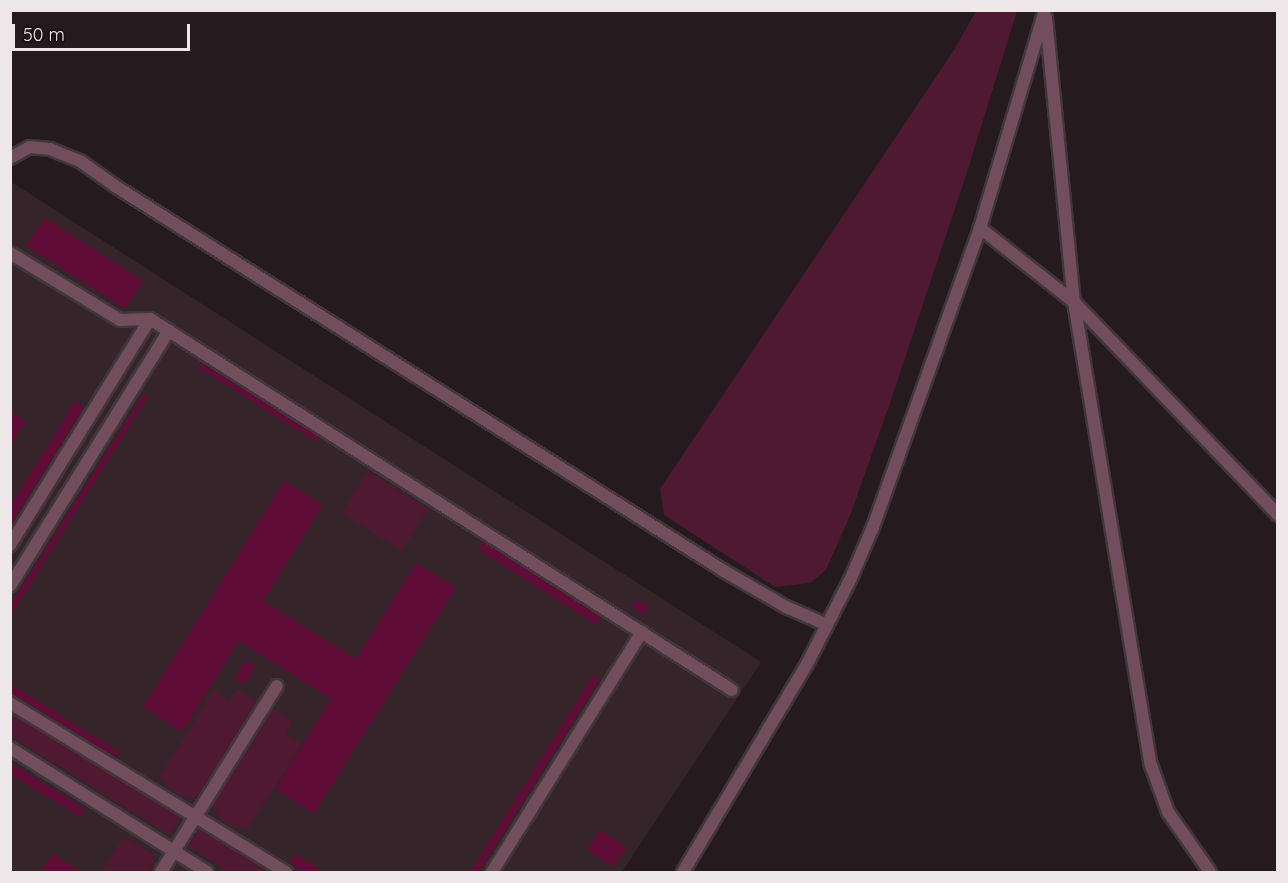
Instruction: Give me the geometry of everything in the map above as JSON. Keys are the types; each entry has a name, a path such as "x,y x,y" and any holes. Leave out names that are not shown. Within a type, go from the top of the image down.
{"lane":[{"path":"682,873 827,625 873,527 980,228 1046,10"},
{"path":"1046,10 1074,302 1151,765 1168,812 1210,873"},
{"path":"10,158 30,147 50,149 80,161 115,186 724,571 786,607 827,625"},
{"path":"980,228 1074,302 1278,514"},
{"path":"10,253 120,320 150,319 732,690"},
{"path":"10,545 150,319"},
{"path":"10,586 169,331"},
{"path":"492,873 642,632"},
{"path":"161,873 277,686"},
{"path":"10,702 286,873"},
{"path":"10,748 207,873"}],"shaded area":[{"path":"976,11 1017,11 967,172 890,403 851,513 826,570 810,583 775,587 664,515 660,489 954,50"},
{"path":"13,183 761,662 622,872 11,872 10,184"},
{"path":"368,471 428,509 402,551 341,513"},
{"path":"237,689 257,701 196,798 180,796 166,786 160,776 213,691 229,701"},
{"path":"273,709 292,722 285,734 301,744 248,829 236,828 221,820 212,806"},
{"path":"11,711 181,817 169,835 11,736"},
{"path":"199,829 269,872 229,872 188,847"},
{"path":"128,839 153,855 154,863 148,872 101,872 120,842"}],"building":[{"path":"45,218 143,281 125,309 26,246"},
{"path":"201,363 319,437 316,442 198,368"},
{"path":"143,394 148,397 10,617 10,606"},
{"path":"75,401 84,407 10,527 10,506"},
{"path":"10,412 26,421 10,447"},
{"path":"284,481 323,505 263,601 356,659 416,563 456,588 314,814 275,789 331,699 239,641 182,732 143,707"},
{"path":"483,542 601,617 596,625 478,550"},
{"path":"637,600 649,607 644,615 632,607"},
{"path":"245,660 255,666 244,685 234,679"},
{"path":"593,675 600,679 479,872 470,872"},
{"path":"10,684 119,752 116,758 10,693"},
{"path":"10,763 85,809 80,817 10,774"},
{"path":"600,830 626,848 613,867 587,850"},
{"path":"52,854 81,872 40,872"},
{"path":"295,854 324,872 304,872 289,863"}]}
